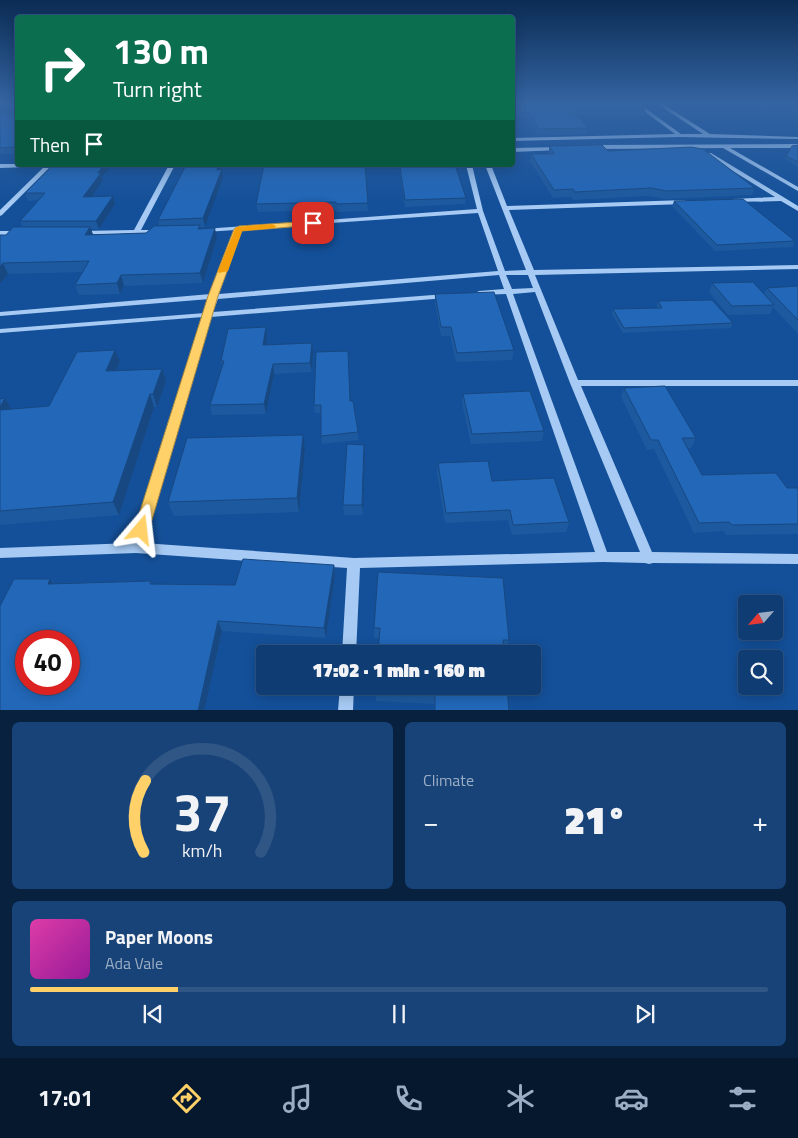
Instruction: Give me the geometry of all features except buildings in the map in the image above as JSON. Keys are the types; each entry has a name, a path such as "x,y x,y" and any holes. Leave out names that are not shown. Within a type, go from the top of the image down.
{"street":[{"path":"515,140 642,136"},
{"path":"682,136 798,209"},
{"path":"710,136 798,189"},
{"path":"716,136 798,138"},
{"path":"588,148 694,145 798,146"},
{"path":"515,150 569,148"},
{"path":"0,161 15,160"},
{"path":"0,166 15,166"},
{"path":"0,214 47,167"},
{"path":"136,233 171,167"},
{"path":"469,167 480,211 603,557"},
{"path":"489,167 575,383 649,559"},
{"path":"725,201 782,199"},
{"path":"506,208 696,202"},
{"path":"201,230 239,229 480,211"},
{"path":"136,548 213,296 239,229"},
{"path":"68,233 164,232"},
{"path":"0,233 29,233"},
{"path":"0,314 502,273 798,267"},
{"path":"470,294 539,290"},
{"path":"0,331 460,295"},
{"path":"575,383 798,383"},
{"path":"0,553 136,548 354,563 603,557 649,559 798,558"},
{"path":"349,645 354,563"},
{"path":"345,710 346,695"}],"slow traffic":[{"path":"223,271 239,229 272,226"}],"route":[{"path":"141,530 213,296 239,229 313,223"}]}
